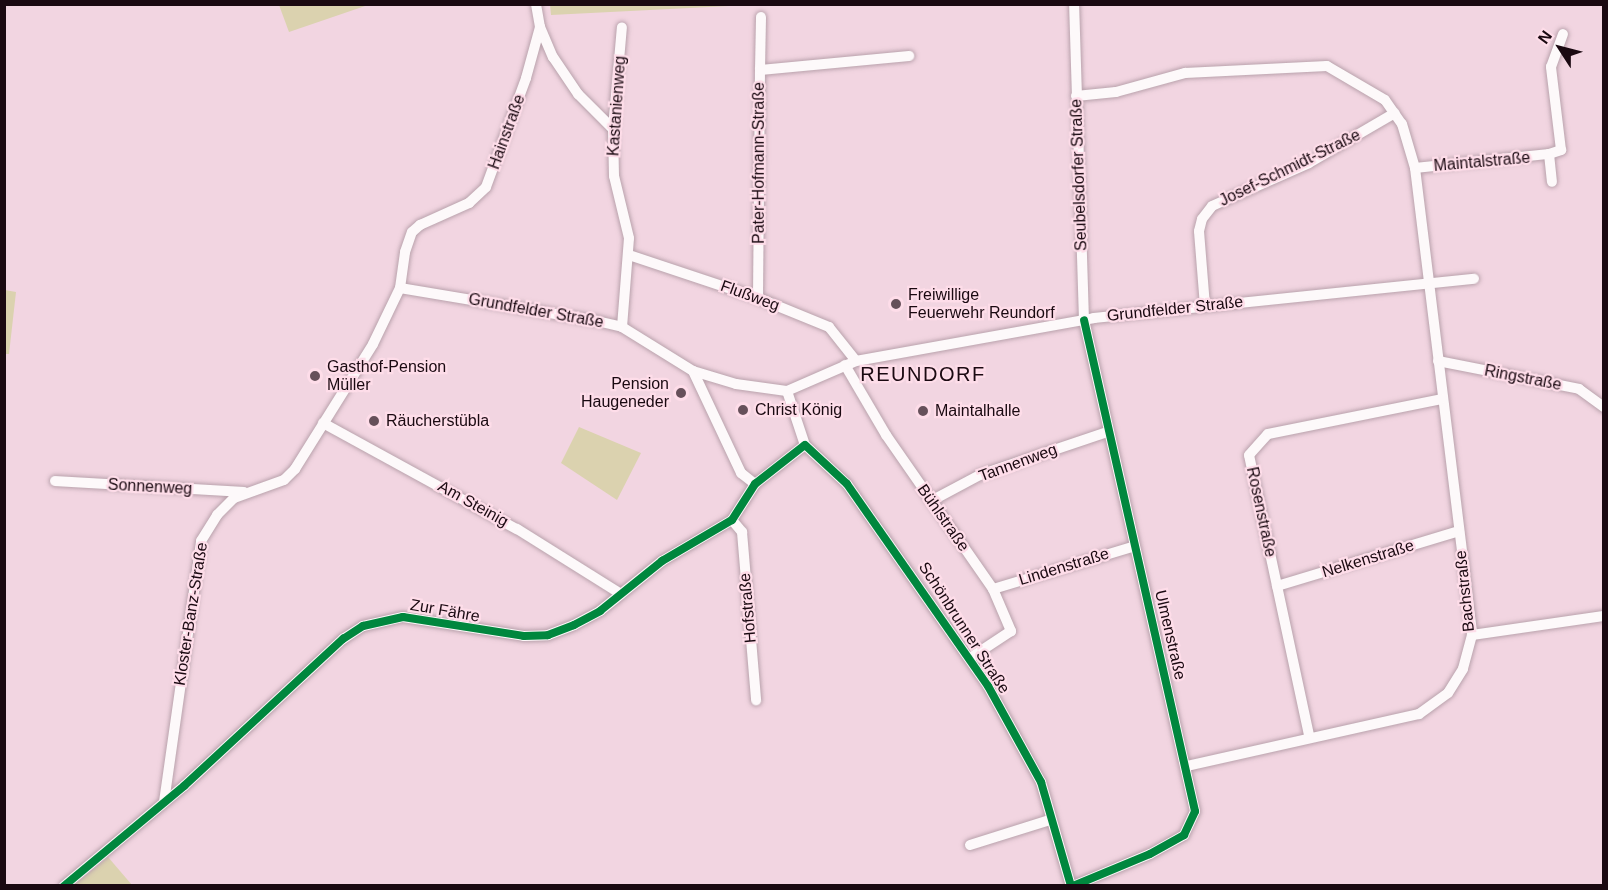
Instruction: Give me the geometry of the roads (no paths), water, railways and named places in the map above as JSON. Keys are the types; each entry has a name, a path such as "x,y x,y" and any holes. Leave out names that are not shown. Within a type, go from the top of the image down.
{"street":[{"name":"Hainstraße","path":"400,288 412,232 420,225 469,203 486,188 526,78 540,27 536,4"},
{"name":"Seubelsdorfer Straße","path":"1074,4 1084,320"},
{"path":"760,70 761,17"},
{"path":"540,27 553,57 578,94 613,129"},
{"name":"Kastanienweg","path":"622,27 613,129 614,176 626,215 629,255 622,327"},
{"name":"Maintalstraße","path":"1415,168 1549,154 1561,150 1551,67 1563,34"},
{"name":"Pater-Hofmann-Straße","path":"758,297 760,70 909,56"},
{"name":"Bachstraße","path":"1076,96 1116,92 1185,73 1247,73 1315,63 1336,69 1373,90 1395,113 1410,144 1415,168 1472,635 1463,669 1448,693 1419,714 1309,735 1187,766"},
{"name":"Josef-Schmidt-Straße","path":"1205,306 1200,231 1202,219 1212,206 1309,162 1395,113"},
{"name":"Maintalstraße","path":"1549,154 1552,182"},
{"name":"Flußweg","path":"629,255 758,297 829,327 850,363"},
{"name":"Grundfelder Straße","path":"400,288 622,327 693,371 736,384 787,391 850,363 1084,320 1474,279"},
{"name":"Kloster-Banz-Straße","path":"164,802 201,541 217,515 244,492 289,476 373,344 400,288"},
{"name":"Ulmenstraße","path":"1072,885 1150,854 1184,835 1195,811 1187,766 1107,432 1084,320"},
{"name":"Ringstraße","path":"1437,361 1579,389 1604,408"},
{"name":"Bühlstraße","path":"850,363 931,501 993,589 1011,631 970,658"},
{"path":"693,371 741,473 755,484"},
{"path":"787,391 805,445"},
{"name":"Rosenstraße","path":"1309,735 1249,465 1254,446 1274,432 1442,399"},
{"name":"Am Steinig","path":"323,423 517,529 618,592"},
{"name":"Tannenweg","path":"931,501 980,475 1107,432"},
{"name":"Zur Fähre","path":"64,885 164,802 343,639 363,626 403,617 487,632 548,635 600,611 618,592 662,561 732,520 755,484 805,445"},
{"name":"Schönbrunner Straße","path":"805,445 847,484 970,658 1041,782 1050,820 1072,885"},
{"name":"Sonnenweg","path":"55,481 244,492"},
{"name":"Hofstraße","path":"732,520 742,532 756,700"},
{"name":"Nelkenstraße","path":"1277,586 1459,531"},
{"name":"Lindenstraße","path":"993,589 1135,546"},
{"path":"1472,635 1604,616"},
{"path":"970,844 1050,820"}],"place":[{"name":"Freiwillige Feuerwehr Reundorf","path":"896,304"},
{"name":"Gasthof-Pension Müller","path":"315,376"},
{"name":"Pension Haugeneder","path":"681,393"},
{"name":"Christ König","path":"743,410"},
{"name":"Maintalhalle","path":"923,411"},
{"name":"Räucherstübla","path":"374,421"}],"district":[{"name":"REUNDORF","path":"923,374"}]}
